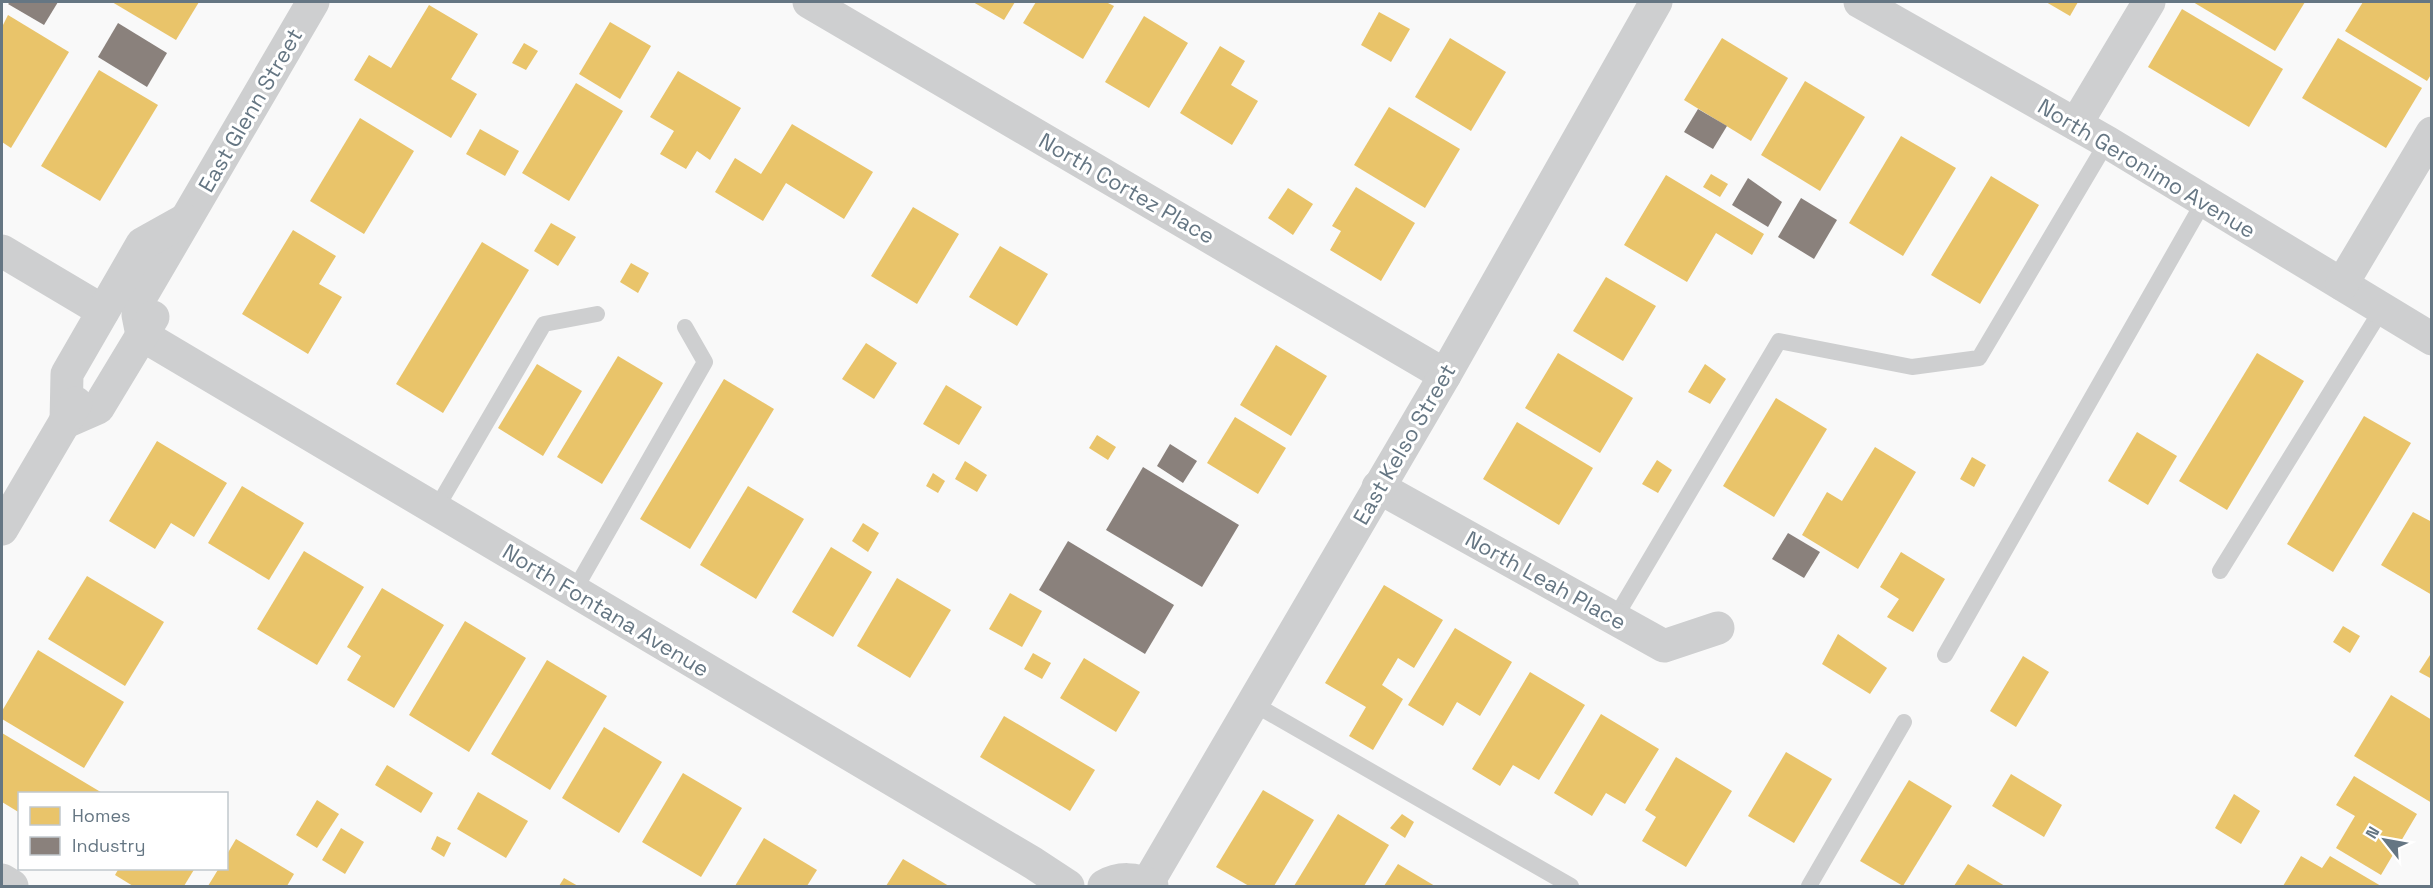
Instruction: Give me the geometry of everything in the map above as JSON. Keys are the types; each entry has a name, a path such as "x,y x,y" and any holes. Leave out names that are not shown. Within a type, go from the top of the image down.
{"street":[{"name":"East Glenn Street","path":"142,335 138,315 139,300 313,2"},
{"name":"North Cortez Place","path":"809,2 1445,375"},
{"name":"East Kelso Street","path":"1150,885 1252,703 1445,375 1656,2"},
{"name":"North Geronimo Avenue","path":"1860,2 2107,142 2432,339"},
{"path":"2076,124 2150,2"},
{"path":"2342,284 2432,133"},
{"path":"2,530 66,422 101,355 104,335 103,311 142,244 187,219"},
{"path":"2,251 103,311"},
{"path":"66,422 98,408 142,335"},
{"name":"North Fontana Avenue","path":"142,335 1023,857 1068,886"},
{"name":"North Leah Place","path":"1378,488 1664,646 1718,628"},
{"path":"1104,886 1126,879 1150,885"},
{"path":"2,880 12,886"}],"lane":[{"path":"1615,618 1779,341 1912,367 1979,358 2107,142"},
{"path":"1945,655 2204,201"},
{"path":"2220,571 2382,309"},
{"path":"436,509 544,324 597,314"},
{"path":"574,591 705,362 685,327"},
{"path":"1252,703 1571,886"},
{"path":"1809,886 1904,722"}],"building: Homes":[{"path":"112,2 199,2 176,40"},
{"path":"973,2 1015,2 1004,20"},
{"path":"1036,2 1106,2 1114,6 1083,59 1023,23"},
{"path":"2046,2 2078,2 2070,16"},
{"path":"2193,2 2305,2 2275,51"},
{"path":"2363,2 2432,2 2432,73 2427,81 2345,31"},
{"path":"429,5 478,34 451,79 477,94 451,138 354,80 369,55 391,68"},
{"path":"2182,9 2283,69 2249,127 2148,67"},
{"path":"1379,12 1410,29 1391,62 1361,45"},
{"path":"8,15 69,52 11,148 2,142 2,27"},
{"path":"1144,16 1188,43 1149,108 1105,82"},
{"path":"610,22 651,46 620,99 579,74"},
{"path":"1450,38 1506,72 1471,131 1415,97"},
{"path":"1722,38 1788,78 1751,141 1684,100"},
{"path":"2338,38 2422,88 2386,148 2302,98"},
{"path":"524,43 538,51 526,70 512,63"},
{"path":"1220,46 1245,61 1231,85 1258,101 1232,145 1180,113"},
{"path":"99,70 158,105 100,201 41,166"},
{"path":"678,71 741,108 710,160 697,151 686,169 660,154 674,131 650,117"},
{"path":"1805,81 1865,117 1820,191 1761,155"},
{"path":"576,83 623,111 569,201 522,173"},
{"path":"1389,107 1460,149 1425,208 1354,165"},
{"path":"360,118 414,151 364,234 310,201"},
{"path":"792,124 873,172 844,219 786,183 763,221 715,192 735,158 761,174"},
{"path":"480,129 519,151 505,176 466,154"},
{"path":"1901,136 1956,168 1903,256 1849,223"},
{"path":"1711,174 1728,184 1720,197 1703,187"},
{"path":"1666,175 1764,234 1752,255 1716,233 1687,282 1624,245"},
{"path":"1991,176 2039,205 1980,304 1931,275"},
{"path":"1356,187 1415,223 1381,281 1330,250 1341,231 1332,226"},
{"path":"1288,188 1313,204 1293,235 1268,218"},
{"path":"913,207 959,234 917,304 871,276"},
{"path":"551,223 576,237 558,266 534,251"},
{"path":"293,230 336,256 319,284 342,297 308,354 242,314"},
{"path":"482,242 529,270 443,413 396,384"},
{"path":"1000,246 1048,274 1017,326 969,297"},
{"path":"631,263 649,273 638,293 620,282"},
{"path":"1606,277 1656,306 1623,361 1573,331"},
{"path":"866,343 897,363 874,399 842,379"},
{"path":"1276,345 1327,376 1291,436 1240,405"},
{"path":"1558,353 1633,398 1600,453 1525,408"},
{"path":"2257,353 2304,381 2227,510 2179,481"},
{"path":"618,356 663,383 602,484 557,457"},
{"path":"537,364 582,391 543,456 498,428"},
{"path":"1705,364 1726,379 1710,404 1688,392"},
{"path":"724,379 774,409 690,549 640,519"},
{"path":"946,385 982,407 959,445 923,424"},
{"path":"1776,398 1827,429 1774,517 1723,486"},
{"path":"2364,416 2411,443 2333,572 2287,544"},
{"path":"1235,417 1286,448 1258,494 1207,463"},
{"path":"1517,422 1593,468 1559,525 1483,479"},
{"path":"2137,432 2177,456 2148,505 2108,481"},
{"path":"1097,435 1116,447 1108,460 1089,448"},
{"path":"157,441 227,483 194,537 171,523 155,549 109,521"},
{"path":"1875,447 1916,472 1858,569 1802,535 1827,492 1842,501"},
{"path":"1972,457 1986,465 1974,487 1960,479"},
{"path":"1657,460 1672,470 1658,493 1642,484"},
{"path":"965,461 987,475 977,492 955,479"},
{"path":"933,473 945,481 938,493 926,486"},
{"path":"242,486 304,523 269,580 208,543"},
{"path":"748,486 804,519 756,599 700,565"},
{"path":"2413,512 2432,522 2432,595 2381,565"},
{"path":"863,523 879,533 868,552 852,541"},
{"path":"831,547 872,572 833,637 792,612"},
{"path":"304,551 364,587 317,665 257,629"},
{"path":"1901,552 1945,579 1913,632 1887,617 1899,599 1880,587"},
{"path":"87,576 164,622 125,686 48,639"},
{"path":"897,578 951,610 910,678 857,646"},
{"path":"1384,585 1443,620 1414,668 1398,658 1382,685 1403,699 1373,750 1349,736 1366,707 1325,683"},
{"path":"382,588 444,625 394,708 347,680 361,656 347,647"},
{"path":"1010,593 1042,611 1022,647 989,629"},
{"path":"465,621 526,658 469,752 409,715"},
{"path":"2343,626 2360,636 2350,653 2333,642"},
{"path":"1455,628 1512,662 1480,716 1457,702 1443,726 1408,705"},
{"path":"1838,634 1887,668 1870,694 1822,664"},
{"path":"38,650 124,702 84,768 2,719 2,711"},
{"path":"2432,652 2432,679 2419,672"},
{"path":"1033,653 1051,663 1042,679 1024,669"},
{"path":"2023,656 2049,672 2016,727 1990,711"},
{"path":"1084,658 1140,692 1116,732 1060,698"},
{"path":"547,660 607,696 550,790 491,754"},
{"path":"1530,672 1585,705 1539,780 1513,765 1500,786 1472,769"},
{"path":"2391,695 2432,720 2432,803 2354,756"},
{"path":"1601,714 1659,749 1625,804 1606,793 1592,816 1554,793"},
{"path":"1004,716 1095,770 1070,811 980,757"},
{"path":"604,727 662,762 619,833 562,798"},
{"path":"2,733 101,792 18,792 18,812 2,802"},
{"path":"1786,752 1832,779 1794,843 1748,816"},
{"path":"1676,757 1732,791 1686,867 1642,841 1656,817 1645,810"},
{"path":"387,765 433,793 421,813 375,785"},
{"path":"683,773 742,808 701,877 642,842"},
{"path":"2011,774 2062,805 2044,837 1992,806"},
{"path":"2354,776 2417,814 2381,875 2336,848 2355,816 2336,805"},
{"path":"1909,780 1952,806 1903,886 1860,861"},
{"path":"1263,790 1314,820 1274,886 1249,886 1216,867"},
{"path":"478,792 528,821 506,858 457,829"},
{"path":"2234,794 2260,811 2241,844 2215,828"},
{"path":"317,800 339,814 317,848 296,835"},
{"path":"1338,814 1389,845 1364,886 1294,886"},
{"path":"1402,814 1414,822 1405,838 1390,828"},
{"path":"341,828 364,842 345,874 322,860"},
{"path":"437,836 451,843 444,857 431,849"},
{"path":"764,838 817,870 807,886 735,886"},
{"path":"236,839 294,874 287,886 208,886 218,870 228,870 228,853"},
{"path":"2301,856 2322,868 2330,856 2381,886 2283,886"},
{"path":"903,859 949,886 886,886"},
{"path":"1398,864 1435,886 1384,886"},
{"path":"1968,864 2005,886 1954,886"},
{"path":"118,870 194,870 184,886 133,886 115,875"},
{"path":"564,878 578,886 559,886"}],"building: Industry":[{"path":"10,2 58,2 44,25 8,4"},
{"path":"118,23 167,53 147,87 98,57"},
{"path":"1698,109 1727,126 1713,149 1684,132"},
{"path":"1748,178 1782,202 1768,227 1732,205"},
{"path":"1801,198 1837,220 1814,259 1778,237"},
{"path":"1170,444 1197,461 1183,483 1157,466"},
{"path":"1143,467 1239,525 1202,587 1106,530"},
{"path":"1788,533 1820,552 1804,578 1772,559"},
{"path":"1068,541 1174,605 1145,654 1039,590"}]}
